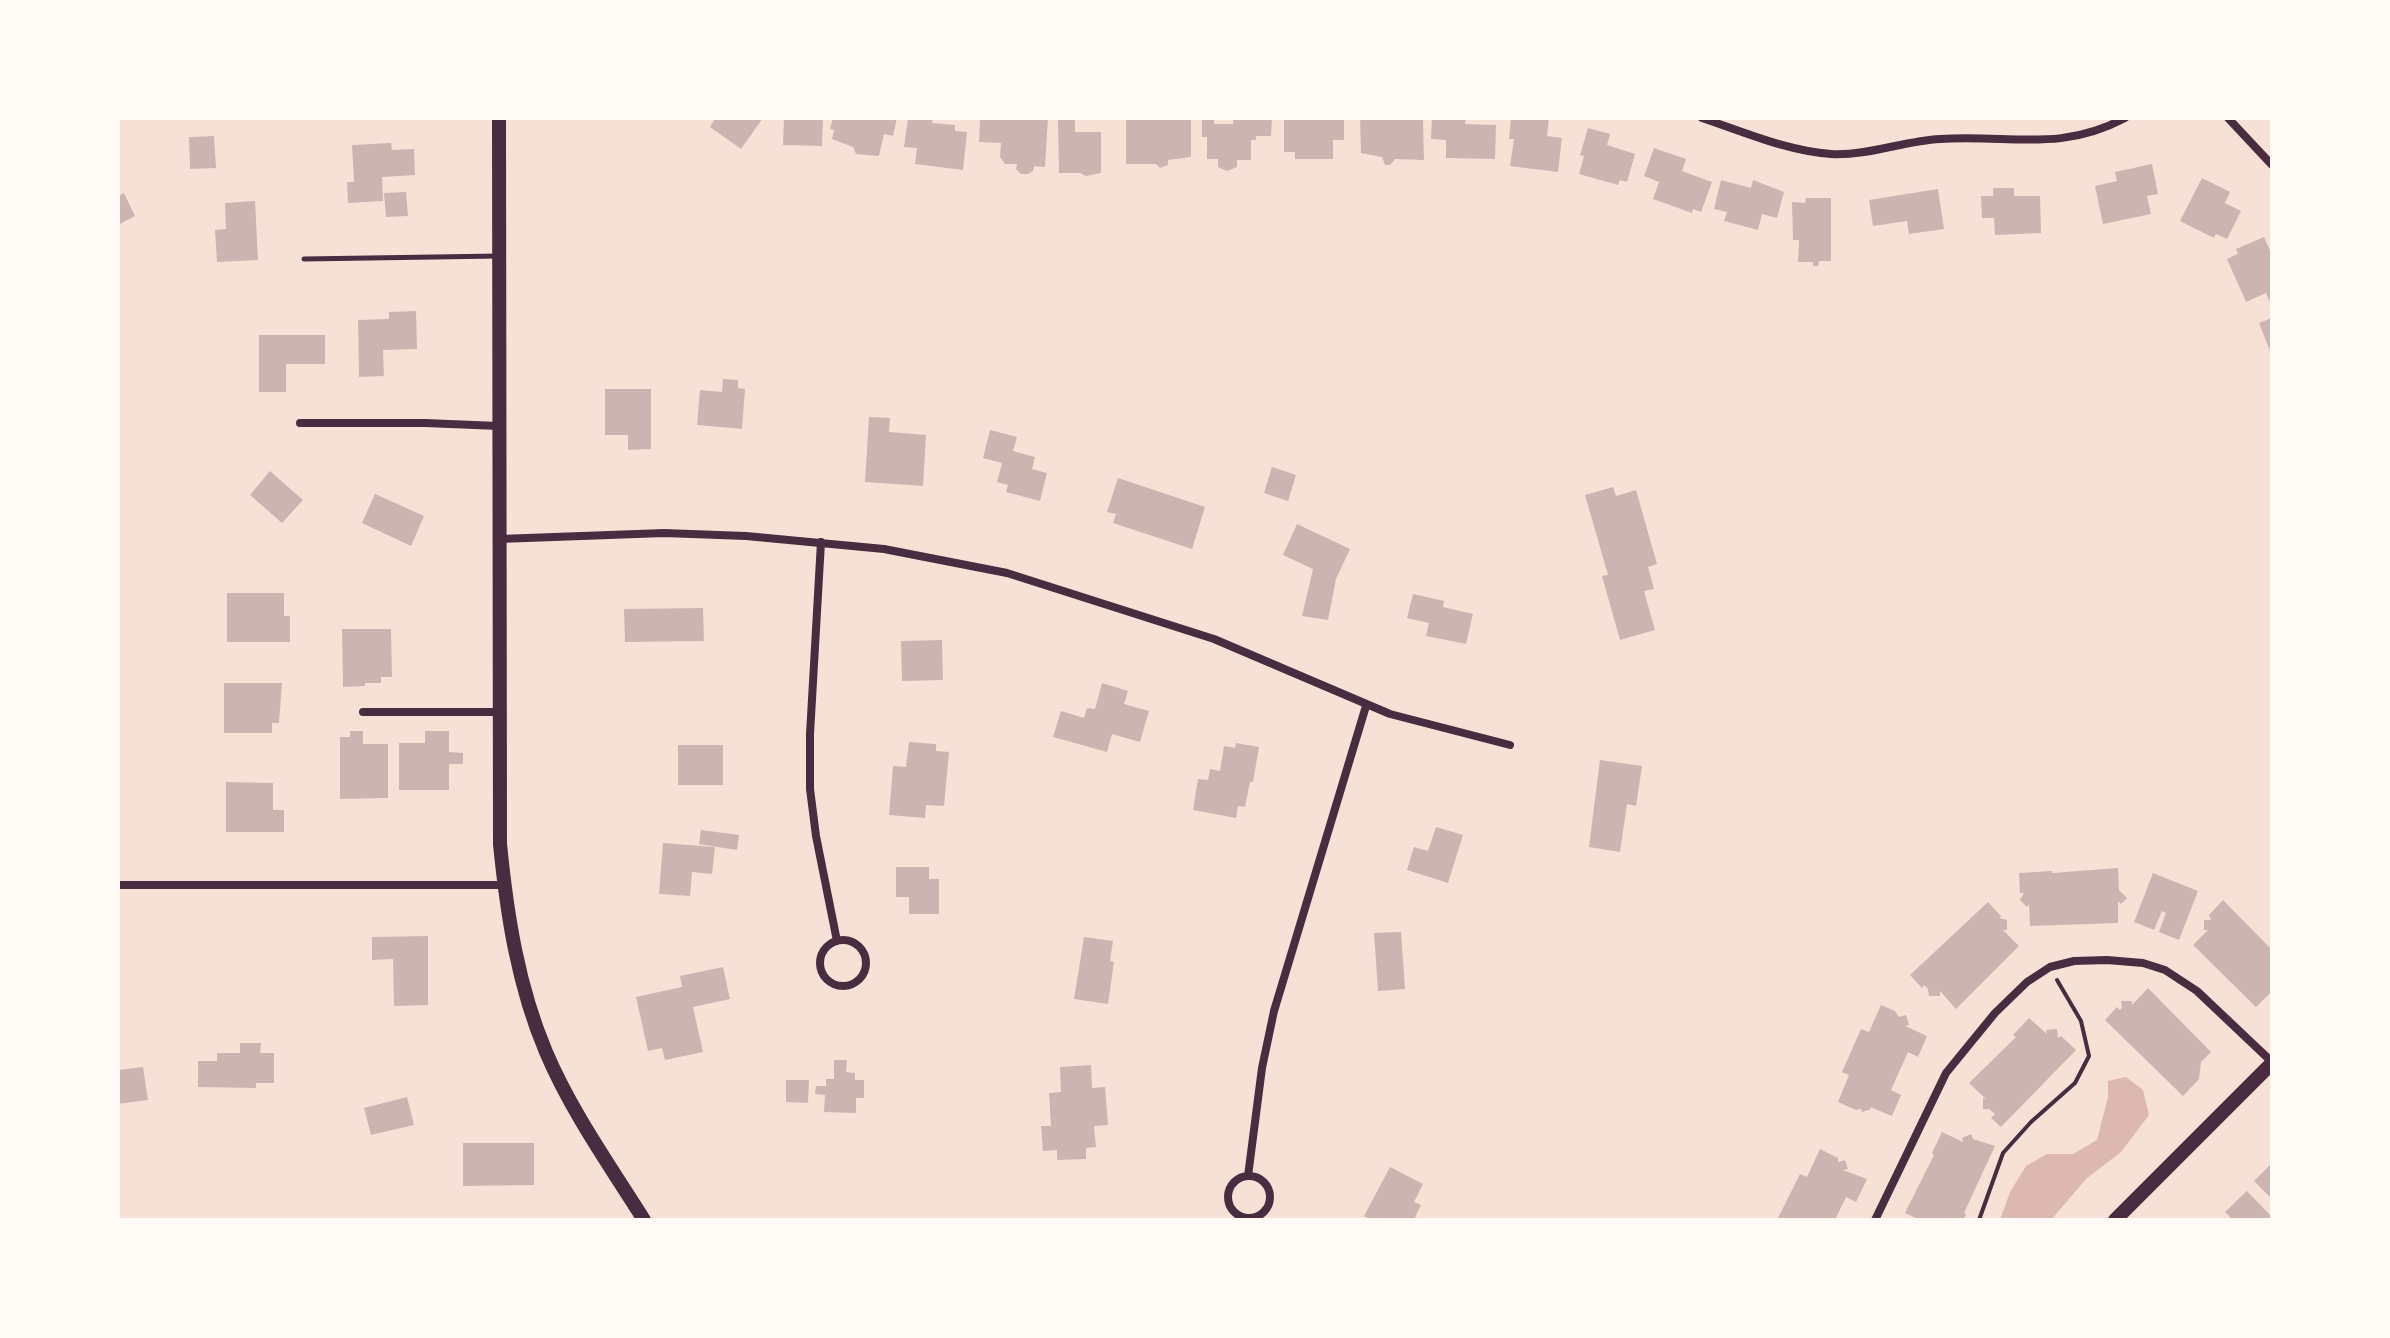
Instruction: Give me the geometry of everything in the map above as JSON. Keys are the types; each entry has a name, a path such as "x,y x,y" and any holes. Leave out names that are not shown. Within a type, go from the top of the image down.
{"street":[{"path":"499,118 499,712 500,844 504,885 528,1003 546,1052 566,1092 644,1220"},
{"path":"1702,118 1801,149 1832,154 1859,153 1939,139 2050,141 2078,136 2125,118"},
{"path":"2228,118 2272,165"},
{"path":"300,423 499,426"},
{"path":"499,539 664,533 821,542 884,549 1007,573 1214,639 1366,706 1510,745"},
{"path":"821,542 810,734 810,789 837,941"},
{"path":"1248,1176 1262,1068 1274,1011 1366,706"},
{"path":"363,712 499,712"},
{"path":"118,885 504,885"},
{"path":"837,941 852,942 864,953 866,960 862,976 850,985 834,984 823,973 824,950 837,941"},
{"path":"1875,1220 1946,1073 1995,1013 2027,982 2050,967 2074,961 2107,960 2143,963 2165,970 2197,991 2272,1062 2115,1220"},
{"path":"1248,1176 1265,1183 1270,1194 1268,1207 1251,1218 1238,1215 1229,1198 1232,1185 1248,1176"}],"lane":[{"path":"304,259 500,256"}],"path":[{"path":"1979,1220 2003,1153 2031,1122 2075,1083 2089,1056 2081,1021 2050,967"}],"shaded area":[{"path":"2126,1077 2143,1090 2149,1115 2121,1152 2086,1179 2051,1220 2000,1220 2010,1192 2026,1166 2047,1154 2073,1154 2097,1140 2108,1097 2108,1081"}],"building":[{"path":"712,118 763,118 741,149 710,127"},
{"path":"784,118 823,118 822,146 783,145"},
{"path":"833,118 897,118 893,136 884,134 879,156 856,154 853,147 832,139 834,130 830,129"},
{"path":"908,118 933,118 932,123 955,125 955,131 967,132 963,170 915,164 917,148 904,147"},
{"path":"980,118 1048,118 1045,167 1034,166 1033,171 1021,174 1016,169 1017,164 1005,164 1000,157 1001,143 979,142"},
{"path":"1058,118 1075,118 1075,132 1101,132 1101,173 1086,176 1059,173"},
{"path":"1126,118 1191,118 1191,157 1168,160 1168,165 1160,168 1156,164 1126,164"},
{"path":"1202,118 1214,118 1214,124 1233,124 1233,118 1272,118 1271,136 1256,136 1256,140 1251,140 1251,160 1237,160 1237,167 1227,171 1218,167 1218,159 1207,159 1207,137 1202,137"},
{"path":"1344,118 1344,140 1333,140 1333,159 1295,159 1295,152 1284,152 1284,119"},
{"path":"1360,118 1423,118 1424,160 1395,159 1390,165 1385,165 1382,157 1361,153"},
{"path":"1432,118 1466,118 1465,124 1496,125 1495,159 1446,158 1446,140 1431,139"},
{"path":"1511,118 1549,118 1547,136 1562,138 1558,172 1510,166 1514,139 1509,139"},
{"path":"1588,128 1610,134 1607,145 1635,154 1627,182 1620,180 1618,185 1579,174 1584,156 1580,155"},
{"path":"214,136 216,168 190,169 189,137"},
{"path":"391,143 392,150 414,149 415,175 382,177 383,201 348,203 347,182 354,182 352,145"},
{"path":"1654,148 1686,159 1682,171 1712,182 1701,212 1693,209 1692,213 1653,199 1659,182 1644,176"},
{"path":"2152,164 2158,194 2147,196 2151,214 2103,224 2095,186 2117,181 2115,172"},
{"path":"2202,178 2230,192 2225,203 2241,211 2227,239 2216,234 2214,238 2180,221"},
{"path":"1721,180 1751,188 1753,180 1784,192 1777,218 1762,214 1758,230 1724,221 1727,212 1714,209"},
{"path":"1993,188 2014,188 2014,196 2040,196 2041,233 1995,235 1994,218 1982,218 1981,196 1993,196"},
{"path":"1938,189 1944,229 1909,234 1907,221 1873,226 1869,200"},
{"path":"406,192 408,216 386,217 384,193"},
{"path":"124,193 135,216 118,225 118,196"},
{"path":"1806,198 1831,198 1831,261 1819,261 1818,266 1813,266 1813,262 1798,262 1799,240 1793,240 1792,202 1805,203"},
{"path":"255,201 258,260 217,262 215,230 226,229 225,203"},
{"path":"2264,237 2272,255 2272,307 2266,293 2246,302 2227,259 2238,254 2236,249"},
{"path":"416,311 417,349 383,350 384,376 359,377 358,320 389,319 389,312"},
{"path":"2272,318 2272,356 2259,323"},
{"path":"259,335 325,335 325,364 286,364 286,392 259,392"},
{"path":"723,379 738,380 738,388 745,389 742,429 697,425 700,390 722,392"},
{"path":"605,389 651,389 651,449 628,450 628,435 605,435"},
{"path":"869,417 890,418 889,432 926,435 923,486 865,482"},
{"path":"990,430 1017,437 1013,451 1035,457 1032,469 1047,473 1040,501 1006,492 1008,485 997,482 1002,463 983,458"},
{"path":"1272,467 1296,475 1288,501 1264,493"},
{"path":"270,471 303,500 282,523 250,495"},
{"path":"1118,478 1205,507 1192,549 1113,523 1116,514 1107,512"},
{"path":"1613,487 1616,496 1636,490 1657,564 1648,567 1654,589 1644,591 1655,630 1620,640 1602,576 1608,575 1585,495"},
{"path":"375,494 424,516 411,546 362,523"},
{"path":"1297,524 1350,549 1336,579 1328,620 1302,616 1313,569 1283,555"},
{"path":"227,593 284,593 284,616 290,616 290,642 227,642"},
{"path":"1413,594 1444,601 1443,607 1473,614 1466,644 1426,636 1429,623 1407,618"},
{"path":"703,608 704,641 625,642 624,609"},
{"path":"342,629 391,629 392,677 381,677 381,683 343,687"},
{"path":"942,640 943,680 902,681 901,641"},
{"path":"224,683 282,683 279,723 272,723 272,733 224,733"},
{"path":"1102,683 1128,691 1124,704 1149,711 1140,742 1112,734 1107,752 1053,737 1061,711 1084,718 1087,708 1095,709"},
{"path":"350,731 363,731 363,744 388,744 388,798 340,799 340,737 350,737"},
{"path":"425,731 449,731 449,752 463,753 463,764 449,764 449,790 399,790 399,743 425,743"},
{"path":"909,742 936,744 936,751 949,752 944,806 926,805 925,818 889,815 893,766 906,767"},
{"path":"1236,743 1259,747 1245,807 1238,806 1236,818 1193,810 1198,779 1208,780 1210,769 1220,771 1224,746 1235,748"},
{"path":"678,745 723,745 723,785 678,785"},
{"path":"1600,760 1642,766 1636,806 1627,804 1620,852 1589,847"},
{"path":"226,782 273,783 273,810 284,810 284,832 226,832"},
{"path":"1436,827 1463,835 1448,883 1407,870 1414,847 1428,851"},
{"path":"701,830 739,835 737,850 699,844"},
{"path":"663,843 715,847 712,874 692,872 690,896 659,894"},
{"path":"896,867 929,867 929,879 939,879 939,914 909,914 909,897 896,897"},
{"path":"2118,868 2119,890 2127,898 2121,904 2118,901 2118,923 2030,926 2029,904 2027,907 2020,900 2024,893 2020,893 2019,873"},
{"path":"2153,873 2198,891 2179,940 2159,932 2166,913 2162,911 2154,930 2134,922"},
{"path":"2223,900 2272,950 2272,991 2256,1007 2193,945 2208,930 2204,930 2204,920 2211,920 2209,915"},
{"path":"1988,902 2001,916 1999,918 2007,920 2007,930 2003,930 2019,946 1956,1009 1940,991 1940,996 1929,996 1928,989 1924,985 1922,988 1910,975"},
{"path":"1401,932 1405,989 1378,991 1374,933"},
{"path":"428,936 428,1005 394,1006 393,959 372,960 372,937"},
{"path":"1084,937 1113,941 1110,961 1114,962 1108,1004 1074,999"},
{"path":"723,967 730,999 693,1007 703,1052 665,1060 662,1048 648,1051 636,997 682,987 680,976"},
{"path":"2148,988 2211,1052 2201,1062 2199,1079 2183,1096 2105,1020 2117,1007 2122,1008 2121,1001 2132,1001 2132,1005"},
{"path":"1881,1005 1895,1011 1899,1017 1906,1015 1909,1025 1905,1026 1927,1036 1918,1057 1908,1052 1891,1090 1901,1095 1892,1116 1870,1107 1862,1112 1838,1102 1849,1075 1842,1072 1861,1029 1869,1032"},
{"path":"2029,1018 2047,1034 2046,1030 2057,1029 2058,1038 2061,1036 2076,1050 2001,1127 1991,1118 1995,1114 1983,1109 1983,1098 1986,1099 1969,1083 2016,1037 2013,1035"},
{"path":"240,1043 261,1043 260,1053 274,1053 274,1083 256,1083 256,1088 198,1087 198,1061 217,1061 217,1053 240,1053"},
{"path":"834,1060 847,1060 846,1072 855,1073 855,1080 864,1080 864,1098 856,1098 856,1113 824,1112 825,1095 815,1094 816,1086 826,1086 826,1079 834,1079"},
{"path":"1091,1065 1092,1088 1105,1087 1108,1125 1094,1126 1096,1147 1086,1148 1086,1159 1057,1160 1057,1150 1043,1151 1041,1126 1051,1126 1049,1093 1061,1092 1060,1067"},
{"path":"143,1067 148,1100 118,1104 118,1070"},
{"path":"786,1080 809,1080 808,1103 786,1102"},
{"path":"407,1097 414,1125 371,1135 364,1108"},
{"path":"1942,1132 1963,1142 1962,1138 1971,1134 1973,1139 1995,1146 1963,1220 1920,1220 1905,1213"},
{"path":"463,1143 534,1143 534,1185 463,1186"},
{"path":"1820,1149 1838,1158 1838,1162 1845,1160 1848,1169 1843,1170 1867,1179 1856,1202 1846,1197 1835,1220 1777,1220 1800,1174 1807,1177"},
{"path":"2272,1163 2272,1199 2254,1181"},
{"path":"1390,1167 1423,1184 1414,1202 1421,1205 1415,1217 1421,1220 1371,1220 1364,1216"},
{"path":"2247,1191 2272,1220 2233,1220 2225,1212"}]}
